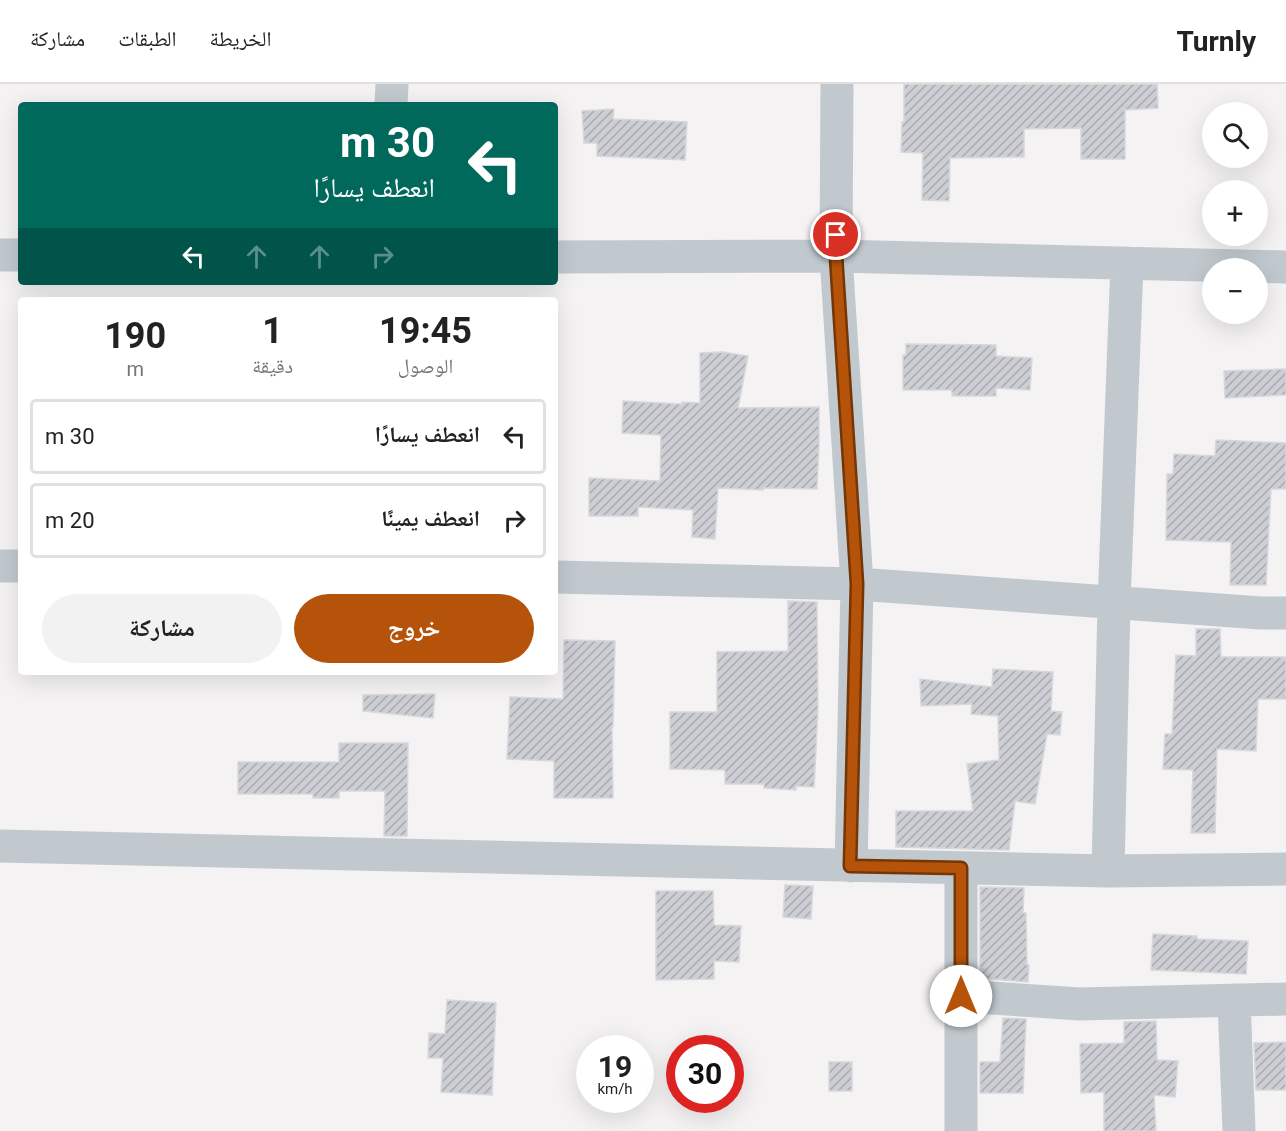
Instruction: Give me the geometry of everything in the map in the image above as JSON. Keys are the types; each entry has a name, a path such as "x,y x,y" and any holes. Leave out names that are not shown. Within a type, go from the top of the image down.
{"street":[{"path":"391,102 392,84"},
{"path":"837,84 836,256 857,584 850,866"},
{"path":"0,255 18,255"},
{"path":"558,257 836,256 1286,267"},
{"path":"1108,872 1114,603 1127,263"},
{"path":"0,566 18,566"},
{"path":"558,578 857,584 1286,613"},
{"path":"0,846 1108,872 1286,869"},
{"path":"961,868 961,1131"},
{"path":"961,996 1080,1004 1286,999"},
{"path":"1234,1000 1239,1131"}],"building":[{"path":"904,84 1157,84 1158,108 1125,110 1125,159 1081,159 1081,128 1024,129 1024,157 950,158 949,201 922,200 923,153 901,152"},
{"path":"614,109 613,119 687,122 685,160 597,156 597,143 584,143 582,111"},
{"path":"906,344 996,345 996,356 1032,358 1030,390 996,388 996,396 952,396 952,390 903,390 903,355 906,355"},
{"path":"723,352 748,356 738,408 819,407 817,489 718,488 715,539 692,537 693,510 638,507 638,516 589,516 589,478 660,481 661,435 622,433 623,401 700,403 700,353"},
{"path":"1286,369 1286,395 1225,398 1224,371"},
{"path":"1216,440 1286,443 1286,489 1271,489 1266,585 1230,585 1231,542 1166,540 1167,474 1173,474 1174,454 1215,456"},
{"path":"788,601 817,602 818,710 814,787 796,786 796,790 764,788 764,784 725,784 725,770 670,769 670,712 717,712 717,652 788,651"},
{"path":"1196,629 1220,629 1221,657 1286,657 1286,699 1258,699 1256,751 1217,749 1215,833 1191,833 1193,770 1163,769 1165,734 1172,734 1176,655 1196,656"},
{"path":"564,640 615,641 612,727 613,798 554,798 554,761 507,759 510,697 563,699"},
{"path":"993,669 1053,672 1051,711 1062,712 1060,735 1047,734 1035,804 1015,801 1009,850 896,847 896,811 973,811 967,764 999,760 998,716 971,714 972,704 921,706 920,679 992,687"},
{"path":"435,694 433,718 363,711 363,695"},
{"path":"339,743 408,743 407,836 384,836 385,791 339,791 339,798 313,798 313,794 238,794 238,762 339,762"},
{"path":"785,885 813,886 811,919 783,917"},
{"path":"980,887 1024,888 1023,913 1026,913 1028,982 980,978"},
{"path":"656,891 713,891 714,925 741,926 739,962 714,961 714,979 656,980"},
{"path":"1153,934 1248,941 1246,974 1151,970"},
{"path":"447,1000 496,1003 492,1095 441,1092 443,1058 428,1058 429,1033 445,1034"},
{"path":"1003,1018 1026,1019 1023,1093 980,1093 980,1062 1000,1062"},
{"path":"1156,1021 1157,1060 1178,1061 1175,1097 1154,1095 1156,1131 1104,1131 1104,1092 1081,1093 1080,1044 1124,1043 1124,1022"},
{"path":"1286,1042 1286,1090 1256,1090 1254,1043"},
{"path":"829,1062 852,1062 852,1091 829,1091"}],"route":[{"path":"836,235 857,584 850,866 961,868 961,996"}]}
